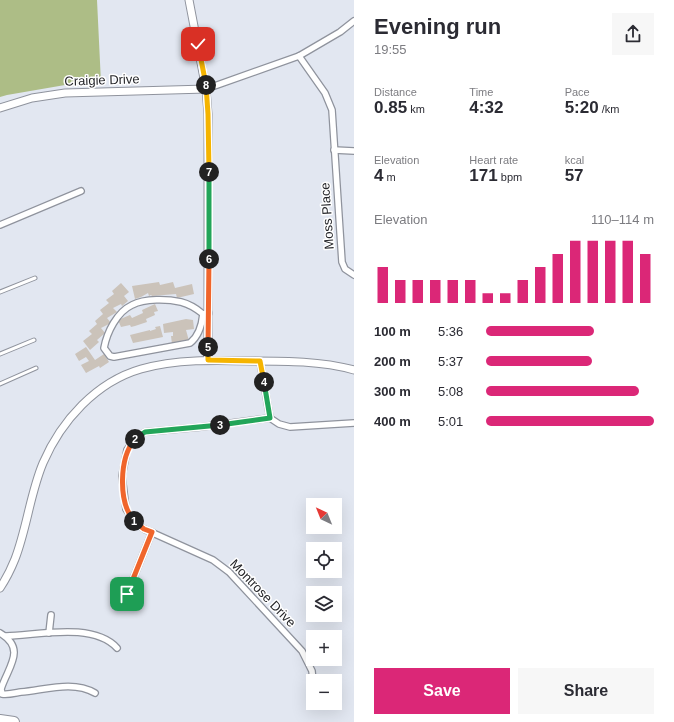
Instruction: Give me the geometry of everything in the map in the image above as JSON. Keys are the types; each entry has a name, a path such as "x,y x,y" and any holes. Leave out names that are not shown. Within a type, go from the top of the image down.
{"highway":[{"path":"0,720 14,722"}],"street":[{"path":"189,0 206,89 208,114 206,313 208,360"},
{"path":"206,89 299,56 340,32 354,21"},
{"name":"Moss Place","path":"299,56 328,100 333,123 342,262 345,269 354,275"},
{"name":"Craigie Drive","path":"0,108 32,98 65,93 206,89"},
{"path":"334,150 354,151"},
{"path":"0,225 81,191"},
{"path":"145,302 182,302 206,313 199,332 190,343 114,357 110,356 104,348 112,326 122,312 131,305 145,302"},
{"path":"0,588 16,559 43,464 56,438 76,410 104,388 140,370 160,365 208,360 308,362 336,365 354,370"},
{"path":"260,361 270,418 279,424 290,427 354,423"},
{"name":"Montrose Drive","path":"270,418 201,427 145,432 136,438 127,450 122,476 126,509 129,516 138,526 213,560 229,572 302,651 312,674"},
{"path":"127,594 152,532"},
{"path":"49,633 51,614"},
{"path":"3,634 92,634 112,642 117,648"},
{"path":"3,634 11,642 15,653 1,689 2,694 60,687 80,687 96,693"}],"lane":[{"path":"0,292 35,278"},
{"path":"0,354 34,340"},
{"path":"0,384 36,368"}],"green space":[{"path":"0,0 97,0 101,83 65,85 0,97"}],"building":[{"path":"159,282 160,285 173,282 175,288 192,284 194,294 177,298 176,294 149,296 148,293 135,299 132,286"},
{"path":"121,283 129,292 124,296 128,301 122,306 121,304 113,308 117,312 107,318 111,323 101,328 105,333 97,340 99,342 90,350 83,341 92,334 89,331 97,324 95,321 103,314 100,310 109,303 106,300 114,294 112,291"},
{"path":"155,304 158,311 154,312 155,315 146,319 147,322 131,327 130,325 121,327 118,320 130,315 132,318 143,313 142,310"},
{"path":"186,319 193,320 194,329 186,330 189,341 172,344 171,336 173,336 173,332 164,333 163,324"},
{"path":"160,326 163,337 133,343 130,335 150,331 156,329 155,327"},
{"path":"86,347 95,360 104,354 109,362 100,368 99,366 86,373 81,365 89,361 86,357 79,361 75,354"}],"route":[{"path":"127,594 152,532 138,526 129,516 126,509 122,476 127,450 130,445 136,438 145,432 201,427 270,418 260,361 208,360 208,114 206,89 198,44"}]}
